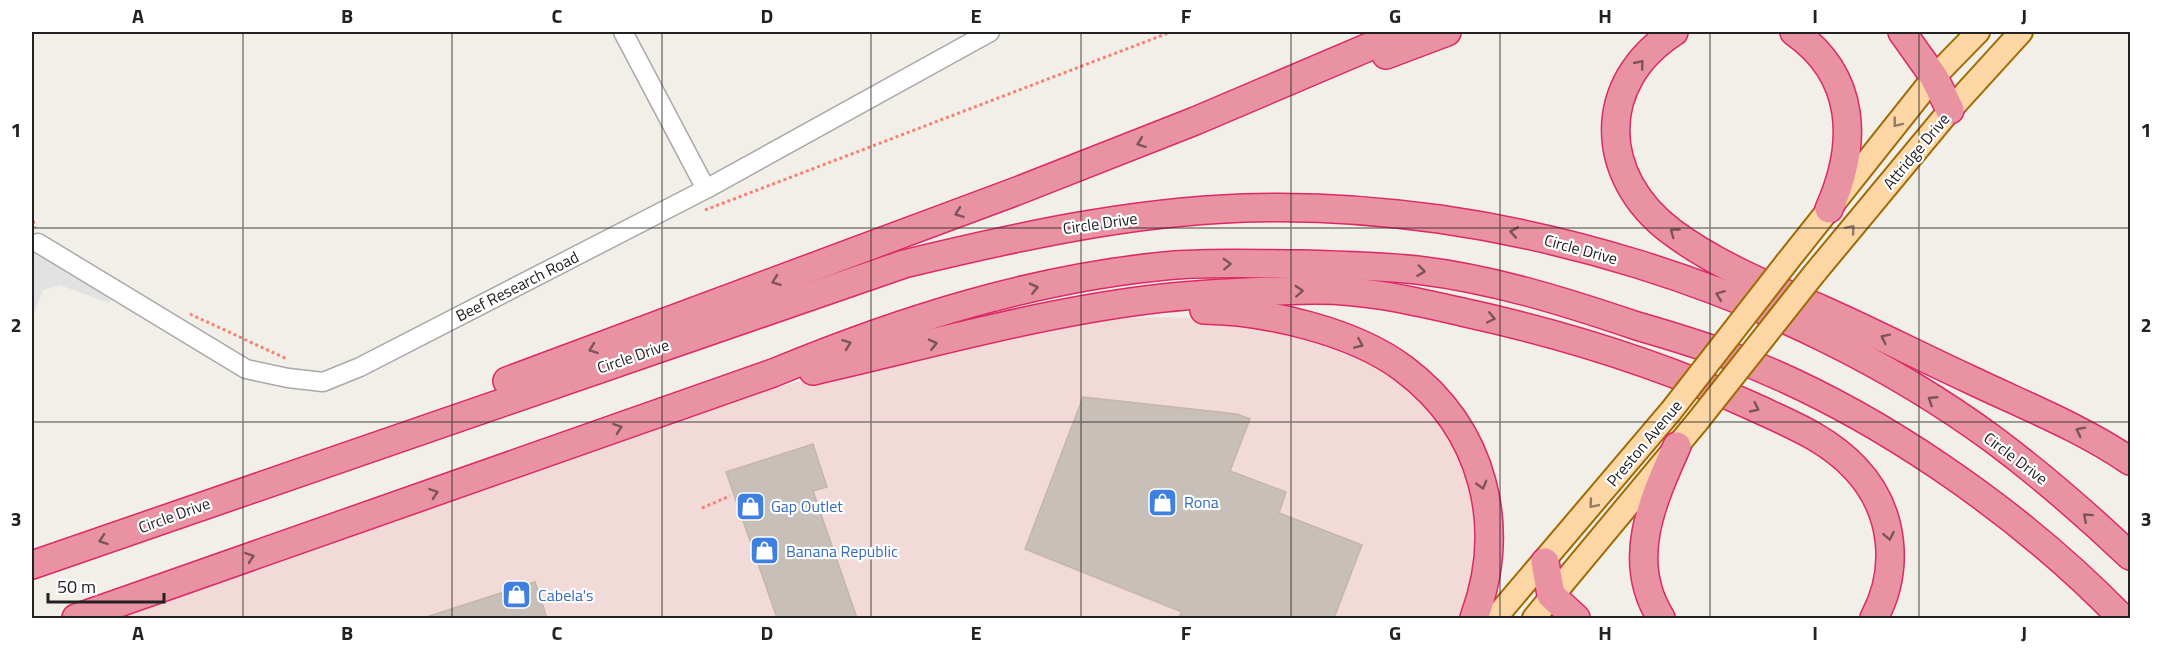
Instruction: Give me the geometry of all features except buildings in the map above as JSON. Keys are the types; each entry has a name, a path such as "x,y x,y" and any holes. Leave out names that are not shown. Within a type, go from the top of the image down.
{"highway":[{"path":"257,485 361,435 1005,195 1195,121 1404,32"},
{"path":"1195,121 1314,83 1447,32"},
{"path":"1674,32 1641,61 1629,77 1620,95 1615,116 1620,162 1628,183 1640,200 1671,232 1759,281 2060,421 2130,460"},
{"path":"1794,32 1819,52 1831,69 1845,105 1848,150 1839,186 1829,209"},
{"path":"1902,32 1934,77 1950,110"},
{"name":"Circle Drive","path":"32,565 257,485 904,264 1051,230 1117,219 1244,208 1348,210 1469,224 1525,234 1646,267 1784,321 1890,374 1992,439 2068,499 2130,556"},
{"path":"76,618 773,373 887,329 984,300 1080,279 1176,265 1338,264 1462,278 1557,299 1729,356 1835,404 1908,447 2020,526 2122,618"},
{"path":"773,373 805,373 1074,312 1164,298 1316,290 1367,294 1512,323 1585,343 1659,368 1731,397 1814,435 1857,470 1880,507 1889,532 1892,551 1885,597 1874,618"},
{"path":"1074,312 1207,310 1256,315 1335,335 1374,351 1404,369 1429,391 1451,418 1471,452 1482,483 1489,514 1490,546 1486,581 1474,618"},
{"path":"1661,618 1652,603 1644,578 1645,530 1656,492 1677,446"},
{"path":"1545,562 1551,595 1576,618"}],"main road":[{"name":"Attridge Drive","path":"1787,262 1934,77 1978,32"},
{"name":"Attridge Drive","path":"1814,274 1950,110 2021,32"},
{"name":"Preston Avenue","path":"1495,618 1545,562 1671,411 1787,262"},
{"name":"Preston Avenue","path":"1534,618 1697,422 1814,274"}],"street":[{"path":"623,32 705,189"},
{"name":"Beef Research Road","path":"41,237 246,369 288,378 323,382 360,367 705,189 990,32"}],"path":[{"path":"730,200 1171,32"},
{"path":"32,225 41,237"},
{"path":"183,310 294,362"},
{"path":"702,508 730,496"}],"shaded area":[{"path":"32,234 73,253 125,286 108,303 60,285 43,290 32,320"},
{"path":"1160,317 1237,320 1347,346 1435,405 1483,502 1468,618 104,618 735,400 810,378 1080,320"}],"place":[{"name":"Rona","path":"1163,502"},
{"name":"Gap Outlet","path":"750,506"},
{"name":"Banana Republic","path":"765,551"},
{"name":"Cabela's","path":"517,595"}]}
